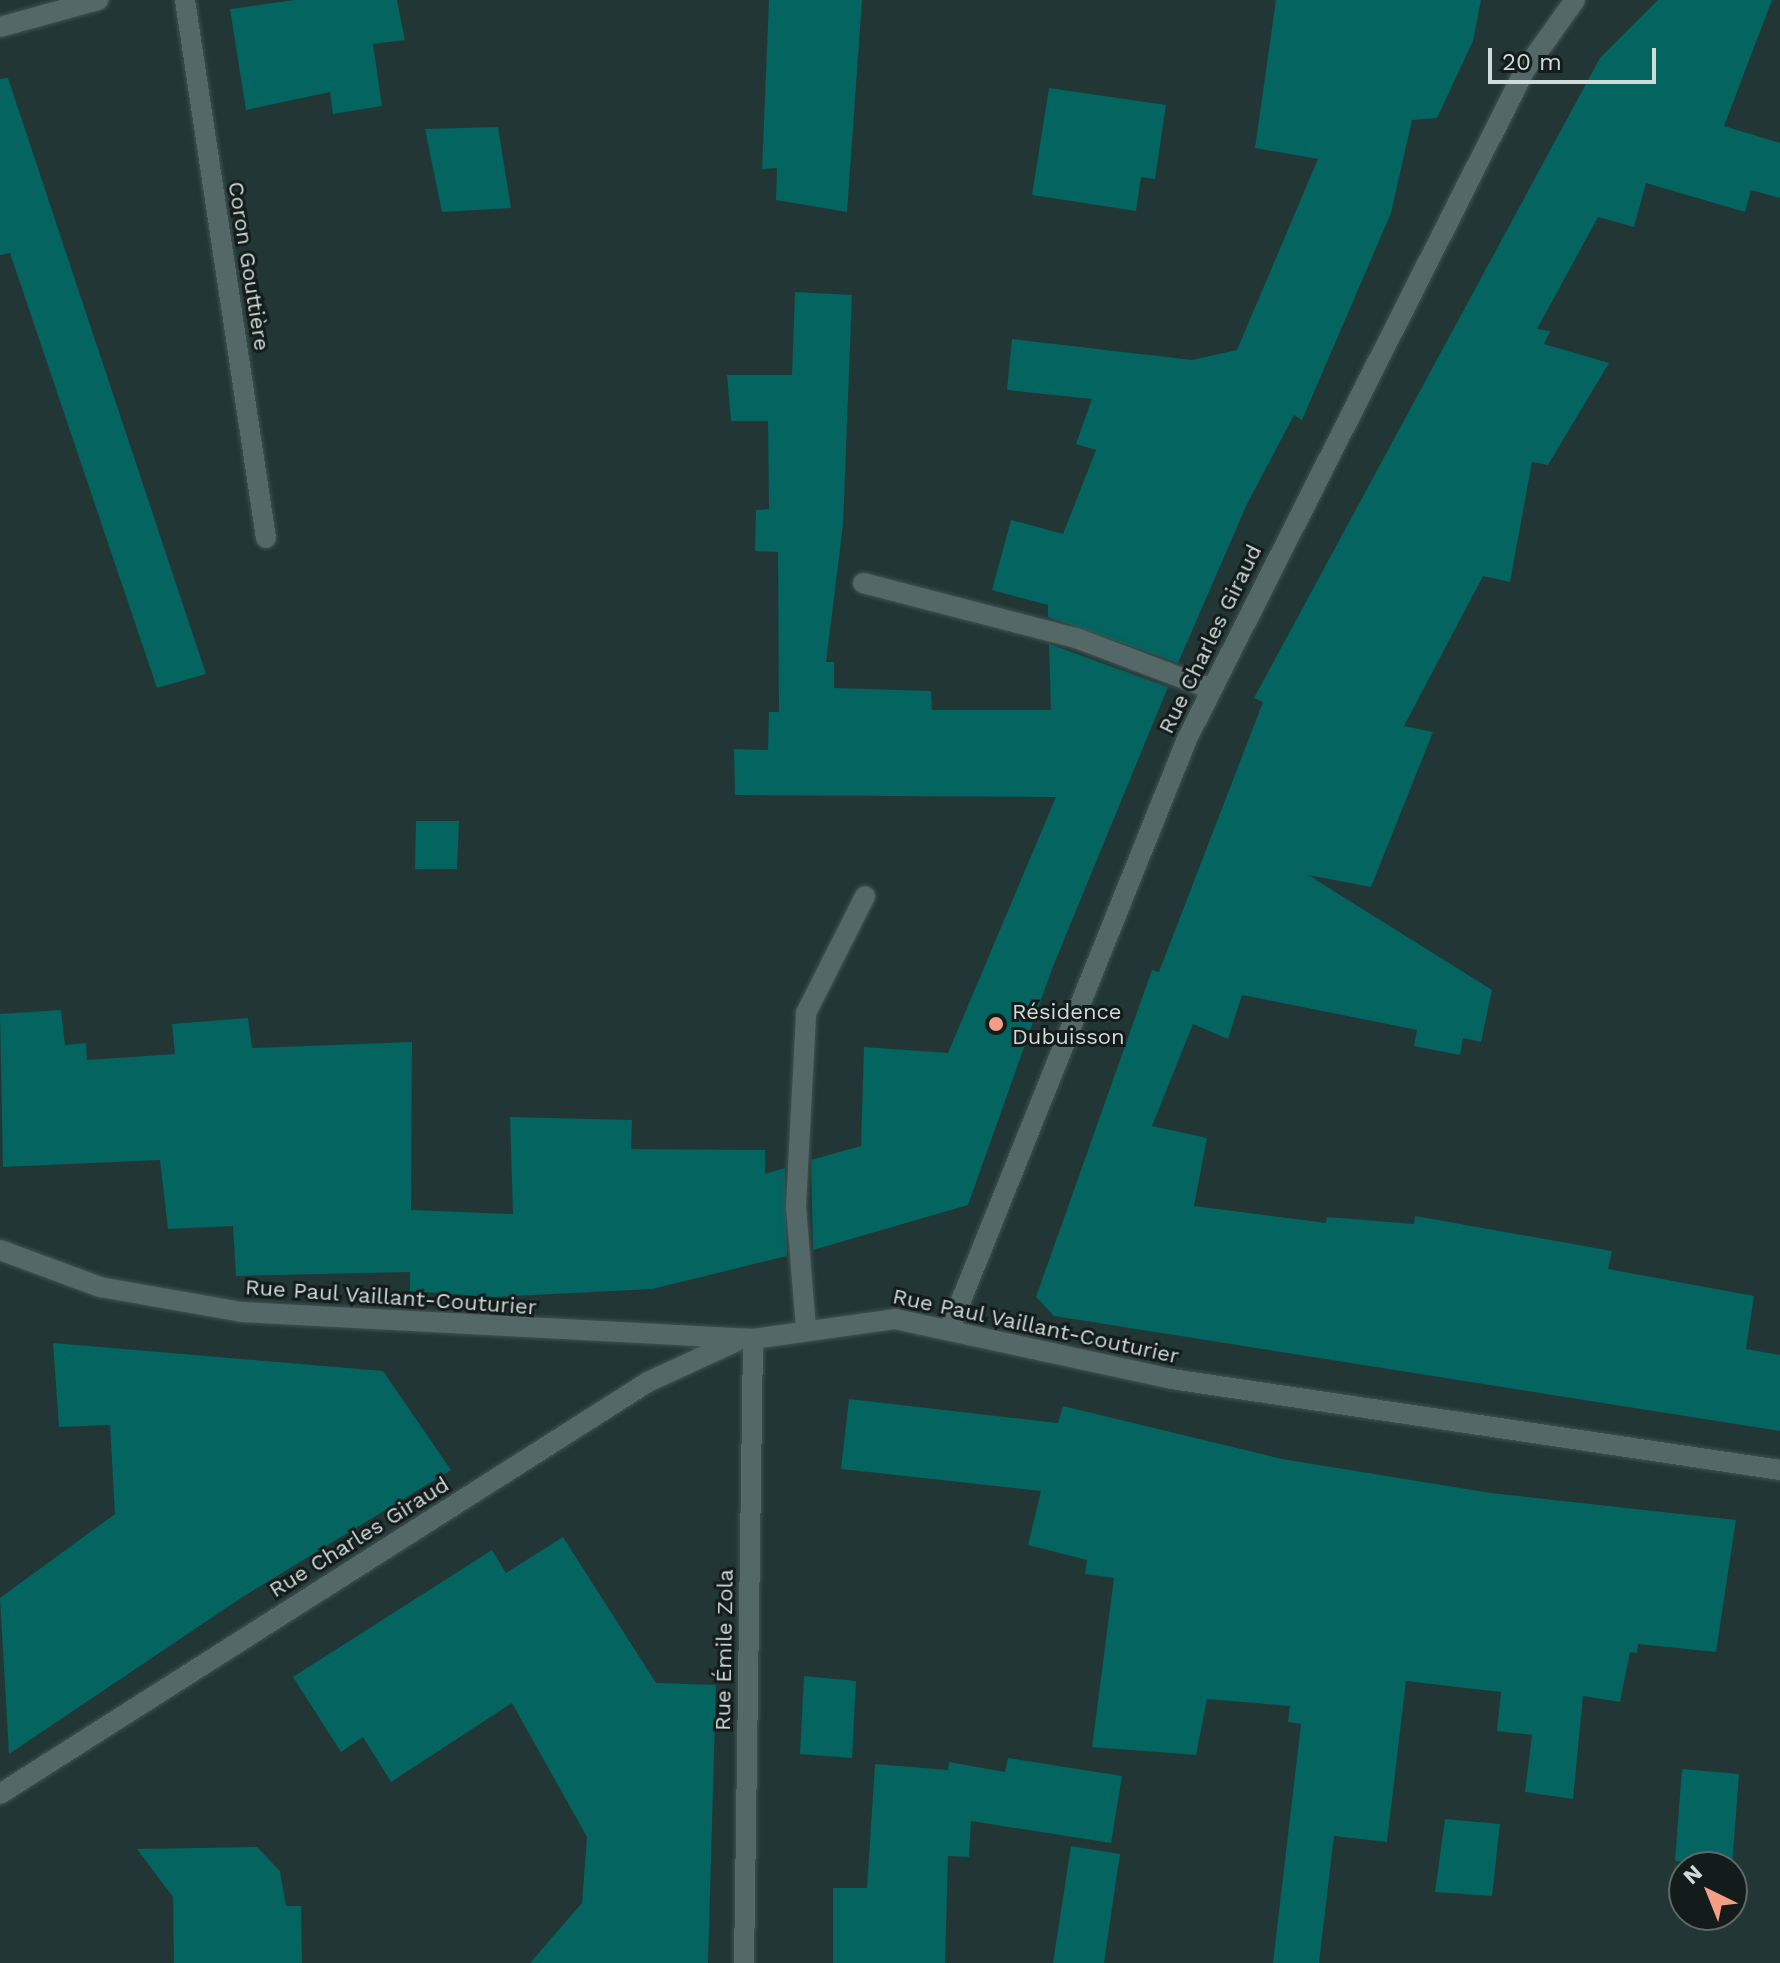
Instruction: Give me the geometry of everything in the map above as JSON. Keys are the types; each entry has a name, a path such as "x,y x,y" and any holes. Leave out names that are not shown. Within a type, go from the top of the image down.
{"street":[{"path":"0,27 98,0"},
{"name":"Coron Gouttière","path":"185,0 266,538"},
{"name":"Rue Charles Giraud","path":"950,1328 1211,689 1525,70 1575,0"},
{"path":"863,583 1076,638 1211,689"},
{"path":"806,1328 796,1206 806,1013 865,896"},
{"name":"Rue Paul Vaillant-Couturier","path":"0,1250 100,1287 242,1312 753,1339 872,1318 950,1328 1172,1379 1780,1470"},
{"name":"Rue Charles Giraud","path":"0,1794 648,1382 753,1339"},
{"name":"Rue Émile Zola","path":"744,1963 753,1339"}],"building":[{"path":"295,0 397,0 405,40 373,44 382,106 333,114 330,92 246,110 230,9"},
{"path":"769,0 862,0 847,212 776,200 777,168 762,169"},
{"path":"1276,0 1481,0 1473,41 1437,118 1412,120 1391,213 1302,420 1294,415 1247,504 1178,663 1048,617 1048,605 992,590 1011,520 1063,534 1096,450 1076,444 1092,399 1007,390 1012,339 1192,360 1237,350 1318,159 1255,148"},
{"path":"1658,0 1772,0 1724,126 1780,143 1780,198 1751,190 1745,212 1646,183 1634,227 1598,217 1537,329 1550,331 1544,344 1609,363 1548,465 1532,462 1510,582 1483,576 1404,726 1433,732 1371,887 1308,875 1492,990 1481,1042 1463,1038 1460,1055 1414,1046 1417,1030 1242,995 1228,1039 1193,1024 1152,1126 1207,1138 1194,1206 1326,1223 1327,1217 1414,1224 1415,1216 1612,1251 1608,1269 1754,1296 1746,1349 1780,1355 1780,1431 1054,1316 1036,1297 1152,970 1159,972 1263,702 1254,698 1600,58"},
{"path":"8,78 206,674 157,688 10,253 0,255 0,79"},
{"path":"1049,88 1166,105 1155,179 1141,177 1136,211 1032,195"},
{"path":"498,127 511,208 442,212 425,129"},
{"path":"795,292 852,295 843,525 826,662 834,662 834,688 931,691 932,710 1051,710 1049,644 1168,687 1052,969 968,1205 813,1250 811,1160 861,1146 864,1047 948,1053 1056,797 735,795 734,749 768,750 769,712 779,712 778,552 755,551 756,510 769,509 768,421 731,421 727,375 792,375"},
{"path":"416,821 459,821 457,869 415,869"},
{"path":"61,1010 65,1045 86,1043 87,1060 175,1054 172,1024 248,1018 252,1048 412,1042 411,1210 513,1214 510,1117 632,1120 631,1149 765,1150 765,1174 785,1168 787,1256 652,1289 494,1297 410,1291 410,1272 236,1276 233,1226 168,1229 160,1160 3,1167 0,1014"},
{"path":"53,1343 383,1371 451,1470 241,1598 9,1754 0,1598 115,1514 110,1425 59,1427"},
{"path":"849,1399 1058,1423 1063,1406 1282,1459 1491,1493 1736,1520 1716,1652 1638,1644 1637,1653 1630,1652 1620,1702 1583,1696 1573,1799 1525,1792 1532,1735 1497,1731 1501,1692 1406,1681 1387,1842 1334,1836 1319,1963 1273,1963 1301,1724 1288,1722 1290,1706 1207,1699 1196,1755 1092,1747 1114,1578 1085,1574 1087,1560 1028,1545 1041,1491 841,1469"},
{"path":"563,1537 656,1683 716,1685 708,1963 530,1963 582,1903 587,1837 512,1703 391,1782 363,1737 341,1752 293,1677 492,1550 506,1573"},
{"path":"804,1676 856,1681 852,1758 800,1754"},
{"path":"1008,1758 1122,1776 1111,1843 971,1821 969,1857 948,1856 945,1963 833,1963 833,1888 867,1888 875,1764 948,1770 949,1762 1005,1772"},
{"path":"1682,1769 1739,1774 1733,1851 1676,1851"},
{"path":"1445,1819 1500,1824 1492,1896 1435,1892"},
{"path":"1071,1846 1120,1854 1104,1963 1053,1963"},
{"path":"257,1847 280,1871 286,1906 301,1906 302,1963 174,1963 173,1897 137,1849"}],"place":[{"name":"Résidence Dubuisson","path":"996,1024"}]}
